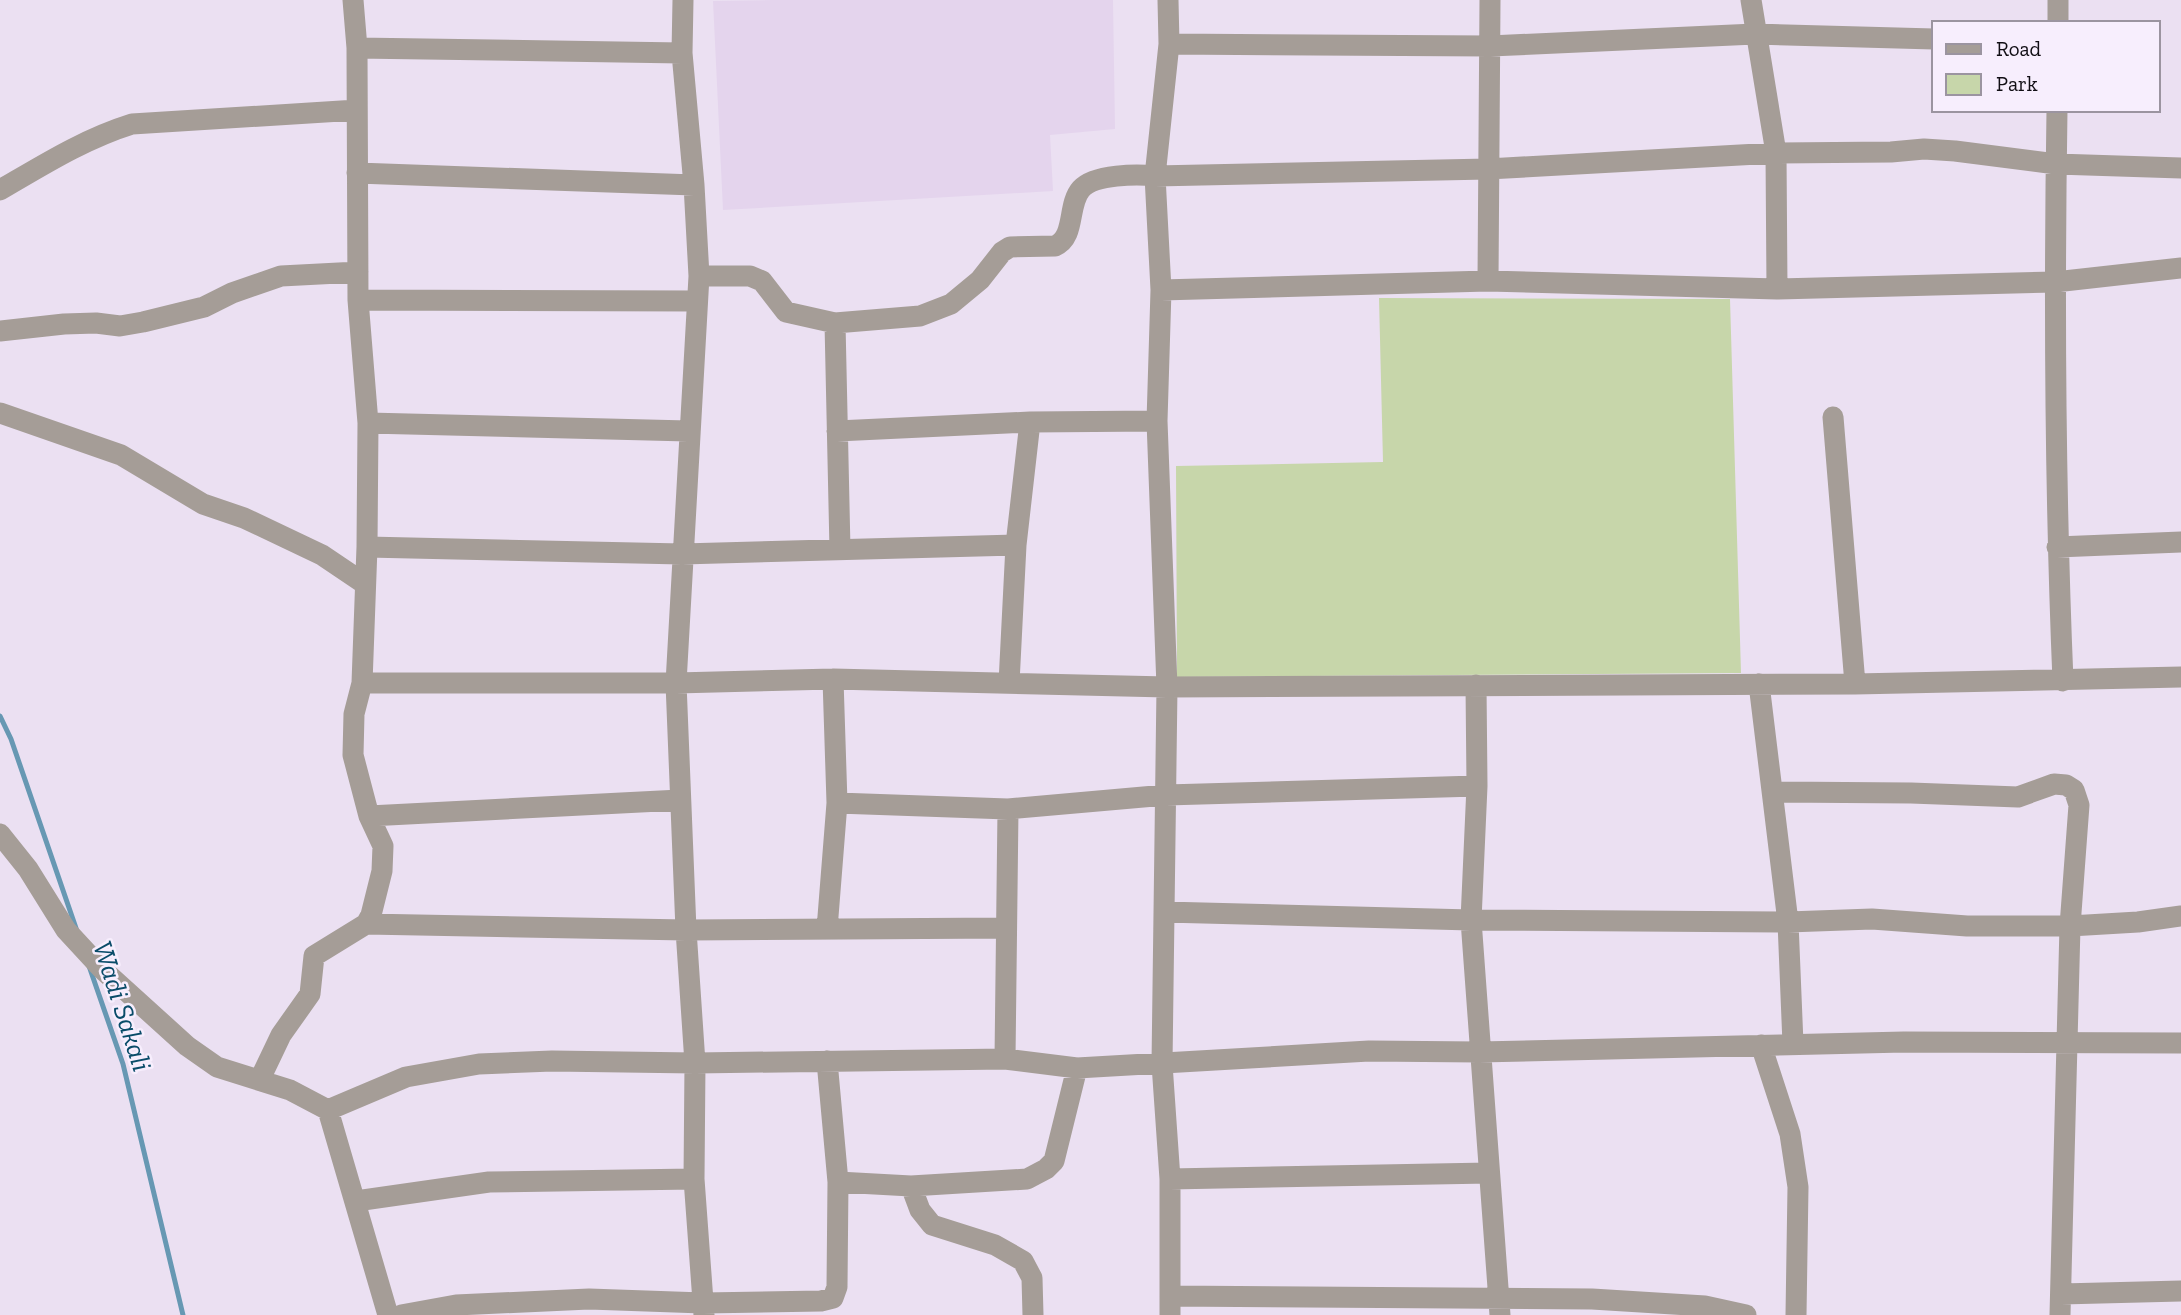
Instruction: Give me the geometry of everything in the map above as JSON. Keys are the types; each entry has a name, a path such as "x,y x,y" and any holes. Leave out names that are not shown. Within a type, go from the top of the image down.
{"street":[{"path":"353,0 357,48 358,300 368,424 362,683 354,714 354,755 369,816 383,846 382,871 366,925"},
{"path":"683,0 682,53 699,276 688,431 676,683 686,930 695,1063 694,1179 703,1309"},
{"path":"1168,0 1169,44 1156,176 1161,290 1157,421 1167,687 1162,1065 1170,1179 1170,1306 1499,1308 1592,1299 1705,1306 1746,1315"},
{"path":"1488,281 1490,0"},
{"path":"1751,0 1776,153 1777,289"},
{"path":"2058,0 2058,21"},
{"path":"1169,44 1490,46 1755,34 1932,39"},
{"path":"357,48 682,53"},
{"path":"0,190 104,132 131,124 357,110"},
{"path":"2057,112 2057,547 2063,681"},
{"path":"699,276 750,276 762,281 786,312 835,323 920,316 951,304 972,287 1002,252 1010,247 1060,244 1066,239 1069,220 1081,189 1090,183 1132,173 1156,176 1488,169 1776,153 1891,152 1924,149 2056,164 2181,168"},
{"path":"357,173 694,185"},
{"path":"1161,290 1488,281 1777,289 2055,282 2181,268"},
{"path":"0,331 64,324 96,323 120,326 143,323 204,307 232,293 282,276 358,272"},
{"path":"358,300 697,301"},
{"path":"835,323 840,550"},
{"path":"0,413 121,455 203,504 244,518 322,555 365,584"},
{"path":"1833,417 1855,684"},
{"path":"837,431 1030,422 1157,421"},
{"path":"1009,683 1016,545 1030,422"},
{"path":"368,424 688,431"},
{"path":"2057,547 2181,542"},
{"path":"367,547 682,554 1016,545"},
{"path":"362,683 676,683 833,679 1167,687 1855,684 2181,677"},
{"path":"827,929 837,803 833,679"},
{"path":"1759,684 1788,922 1793,1044"},
{"path":"1476,685 1477,786 1471,920 1499,1308"},
{"path":"1774,792 2018,797 2054,784 2066,785 2074,790 2079,805 2070,926 2060,1304 2181,1291"},
{"path":"837,803 1008,809 1166,795 1477,786"},
{"path":"369,816 680,800"},
{"path":"1005,1059 1008,809"},
{"path":"0,834 29,869 66,930 102,969 204,1059 230,1072 290,1090 328,1110 388,1315"},
{"path":"1164,912 1471,920 1788,922 1872,919 1967,926 2070,926 2138,922 2181,916"},
{"path":"260,1079 282,1035 310,995 314,956 366,925 686,930 1006,928"},
{"path":"328,1110 407,1077 479,1064 552,1061 695,1063 1005,1059 1077,1069 1369,1051 1479,1052 1793,1044 2181,1043"},
{"path":"1761,1045 1790,1133 1798,1187 1796,1315"},
{"path":"401,1315 456,1305 589,1298 703,1309 833,1298 837,1287 838,1182 827,1061"},
{"path":"838,1182 911,1186 1027,1179 1046,1169 1054,1161 1077,1069"},
{"path":"1170,1179 1489,1172"},
{"path":"356,1201 489,1182 694,1179"},
{"path":"911,1186 919,1210 932,1225 995,1245 1023,1261 1032,1278 1033,1315"}],"shaded area":[{"path":"1113,0 1115,129 1050,135 1053,191 723,210 713,1"}],"green space":[{"path":"1379,298 1730,299 1741,673 1177,677 1176,466 1383,462"}],"waterway":[{"name":"Wadi Sakali","path":"0,716 11,739 77,931"},
{"name":"Wadi Sakali","path":"89,966 123,1064 183,1315"}]}
